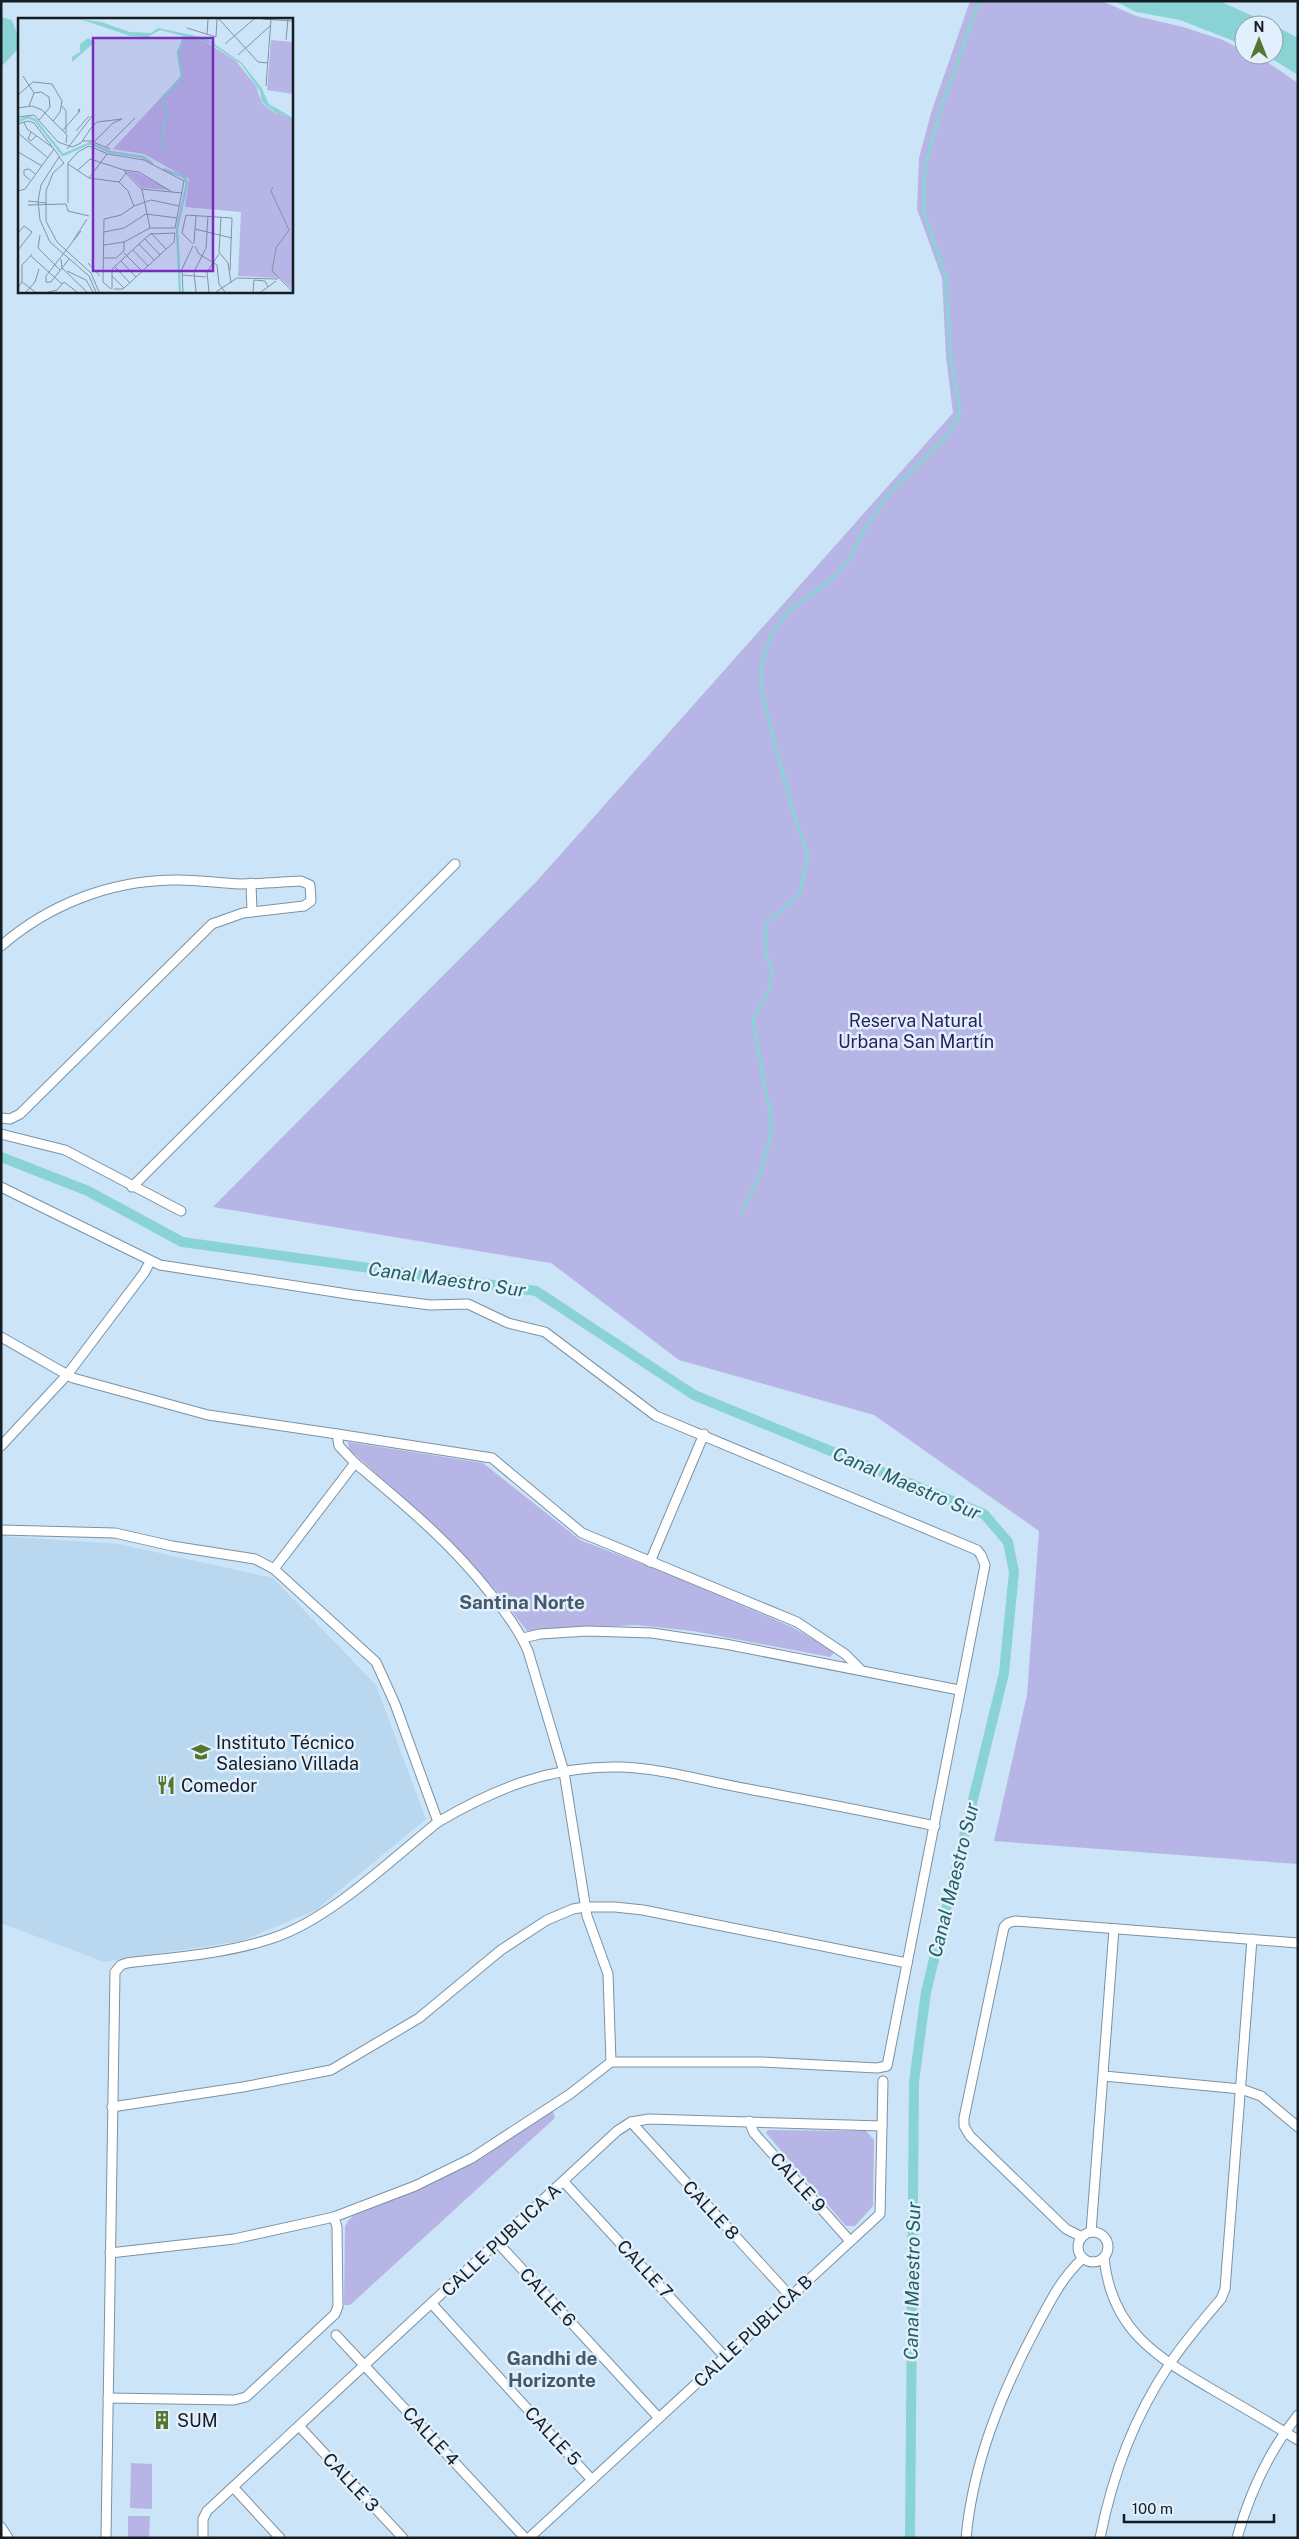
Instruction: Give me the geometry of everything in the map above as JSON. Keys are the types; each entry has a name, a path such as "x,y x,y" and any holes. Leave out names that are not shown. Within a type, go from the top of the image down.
{"street":[{"path":"132,1187 455,864"},
{"path":"1,946 41,916 89,894 110,888 170,880 251,883 301,881 310,885 312,896 311,901 304,906 252,912 229,917 212,924 20,1114 10,1119 1,1118"},
{"path":"251,883 252,912"},
{"path":"1,1134 65,1150 132,1187 181,1211"},
{"path":"1,1187 150,1262 354,1295 430,1304 468,1304 508,1323 545,1332 652,1412 976,1550 982,1554 985,1566 959,1690 889,2063 884,2068 762,2062 611,2062 570,2094 472,2158 415,2186 334,2217 234,2239 110,2253"},
{"path":"1,1446 67,1375 144,1273 150,1262"},
{"path":"1,1337 67,1375 208,1415 489,1457 575,1528 650,1562 797,1622 845,1654 860,1669"},
{"path":"337,1434 339,1446 355,1464 421,1518 450,1546 500,1606 523,1638 564,1772 585,1907 608,1974 611,2062"},
{"path":"650,1562 704,1434"},
{"path":"274,1569 355,1464"},
{"path":"1,1530 115,1533 172,1546 255,1559 274,1569 376,1662 395,1704 438,1822"},
{"path":"523,1638 540,1634 596,1630 652,1633 860,1669 959,1690"},
{"path":"106,2538 114,1978 121,1965 230,1950 275,1938 297,1929 330,1909 438,1822 499,1789 564,1772 602,1767 640,1769 862,1810 935,1826"},
{"path":"112,2107 243,2087 331,2070 419,2018 518,1938 559,1915 585,1907 615,1907 643,1910 907,1963"},
{"path":"1082,2237 1066,2230 970,2136 964,2126 964,2118 1004,1927 1008,1923 1015,1921 1298,1943"},
{"path":"1091,2232 1114,1929"},
{"path":"1100,2538 1106,2510 1126,2446 1169,2364 1220,2299 1225,2289 1252,1939"},
{"path":"1104,2076 1241,2089 1261,2096 1298,2127"},
{"name":"CALLE PUBLICA B","path":"529,2538 791,2297 881,2211 883,2081"},
{"path":"631,2122 649,2119 882,2126"},
{"name":"CALLE 9","path":"749,2121 754,2133 850,2241"},
{"name":"CALLE PUBLICA A","path":"203,2538 204,2514 618,2131 631,2122"},
{"name":"CALLE 8","path":"631,2122 791,2297"},
{"name":"CALLE 7","path":"564,2182 725,2357"},
{"path":"108,2398 234,2400 246,2397 335,2314 338,2306 338,2237 334,2217"},
{"path":"1091,2232 1105,2238 1108,2248 1104,2257 1096,2262 1083,2258 1078,2250 1082,2237 1091,2232"},
{"name":"CALLE 6","path":"498,2243 659,2418"},
{"path":"1104,2257 1111,2292 1123,2316 1148,2349 1169,2364 1298,2440"},
{"path":"966,2538 978,2470 999,2405 1018,2360 1047,2306 1068,2274 1083,2258"},
{"name":"CALLE 5","path":"432,2304 592,2480"},
{"name":"CALLE 4","path":"336,2335 525,2538"},
{"path":"1237,2538 1259,2474 1284,2432 1298,2415"},
{"name":"CALLE 3","path":"299,2426 403,2538"},
{"path":"233,2487 280,2538"},
{"path":"1,2526 8,2538"}],"shaded area":[{"path":"1115,1 1219,1 1251,15 1234,15 1234,41 1180,20 1136,12"},
{"path":"1,17 12,20 18,36 18,49 1,67"},
{"path":"1284,30 1298,38 1298,75 1282,65 1284,65"},
{"name":"Instituto Técnico Salesiano Villada","path":"1,1536 119,1544 273,1578 376,1685 426,1819 316,1910 241,1941 104,1962 1,1923"}],"green space":[{"name":"Reserva Natural Urbana San Martín","path":"970,1 1102,1 1136,16 1183,27 1223,40 1234,46 1234,65 1272,65 1298,83 1298,1864 994,1841 1027,1695 1039,1531 874,1415 679,1360 551,1263 213,1207 537,881 953,413 946,357 942,278 917,209 919,158 931,113"},
{"path":"348,1442 483,1463 580,1540 681,1579 792,1627 835,1652 830,1657 693,1631 636,1625 527,1631 499,1594 450,1540 349,1449"},
{"path":"553,2111 555,2118 350,2305 344,2305 345,2227 354,2215 432,2182 505,2142"},
{"path":"768,2130 866,2131 874,2140 873,2206 855,2226 846,2226 766,2133"},
{"path":"131,2463 152,2464 152,2509 130,2508"},
{"path":"128,2516 150,2516 149,2538 128,2538"}],"waterway":[{"path":"742,1212 759,1177 771,1135 771,1114 753,1019 768,992 772,974 765,949 766,924 800,893 808,854 793,812 762,695 761,667 771,636 787,612 830,581 851,558 862,533 886,497 947,435 960,413 950,353 946,277 924,212 925,166 941,109 979,1"},
{"name":"Canal Maestro Sur","path":"1,1157 88,1191 182,1242 536,1291 694,1395 984,1514 1008,1542 1014,1572 1004,1673 926,1992 914,2082 910,2538"}],"place":[{"name":"Instituto Técnico Salesiano Villada","path":"201,1752"},
{"name":"Comedor","path":"166,1785"},
{"name":"SUM","path":"162,2420"}],"district":[{"name":"Santina Norte","path":"522,1602"},
{"name":"Gandhi de Horizonte","path":"552,2369"}]}
